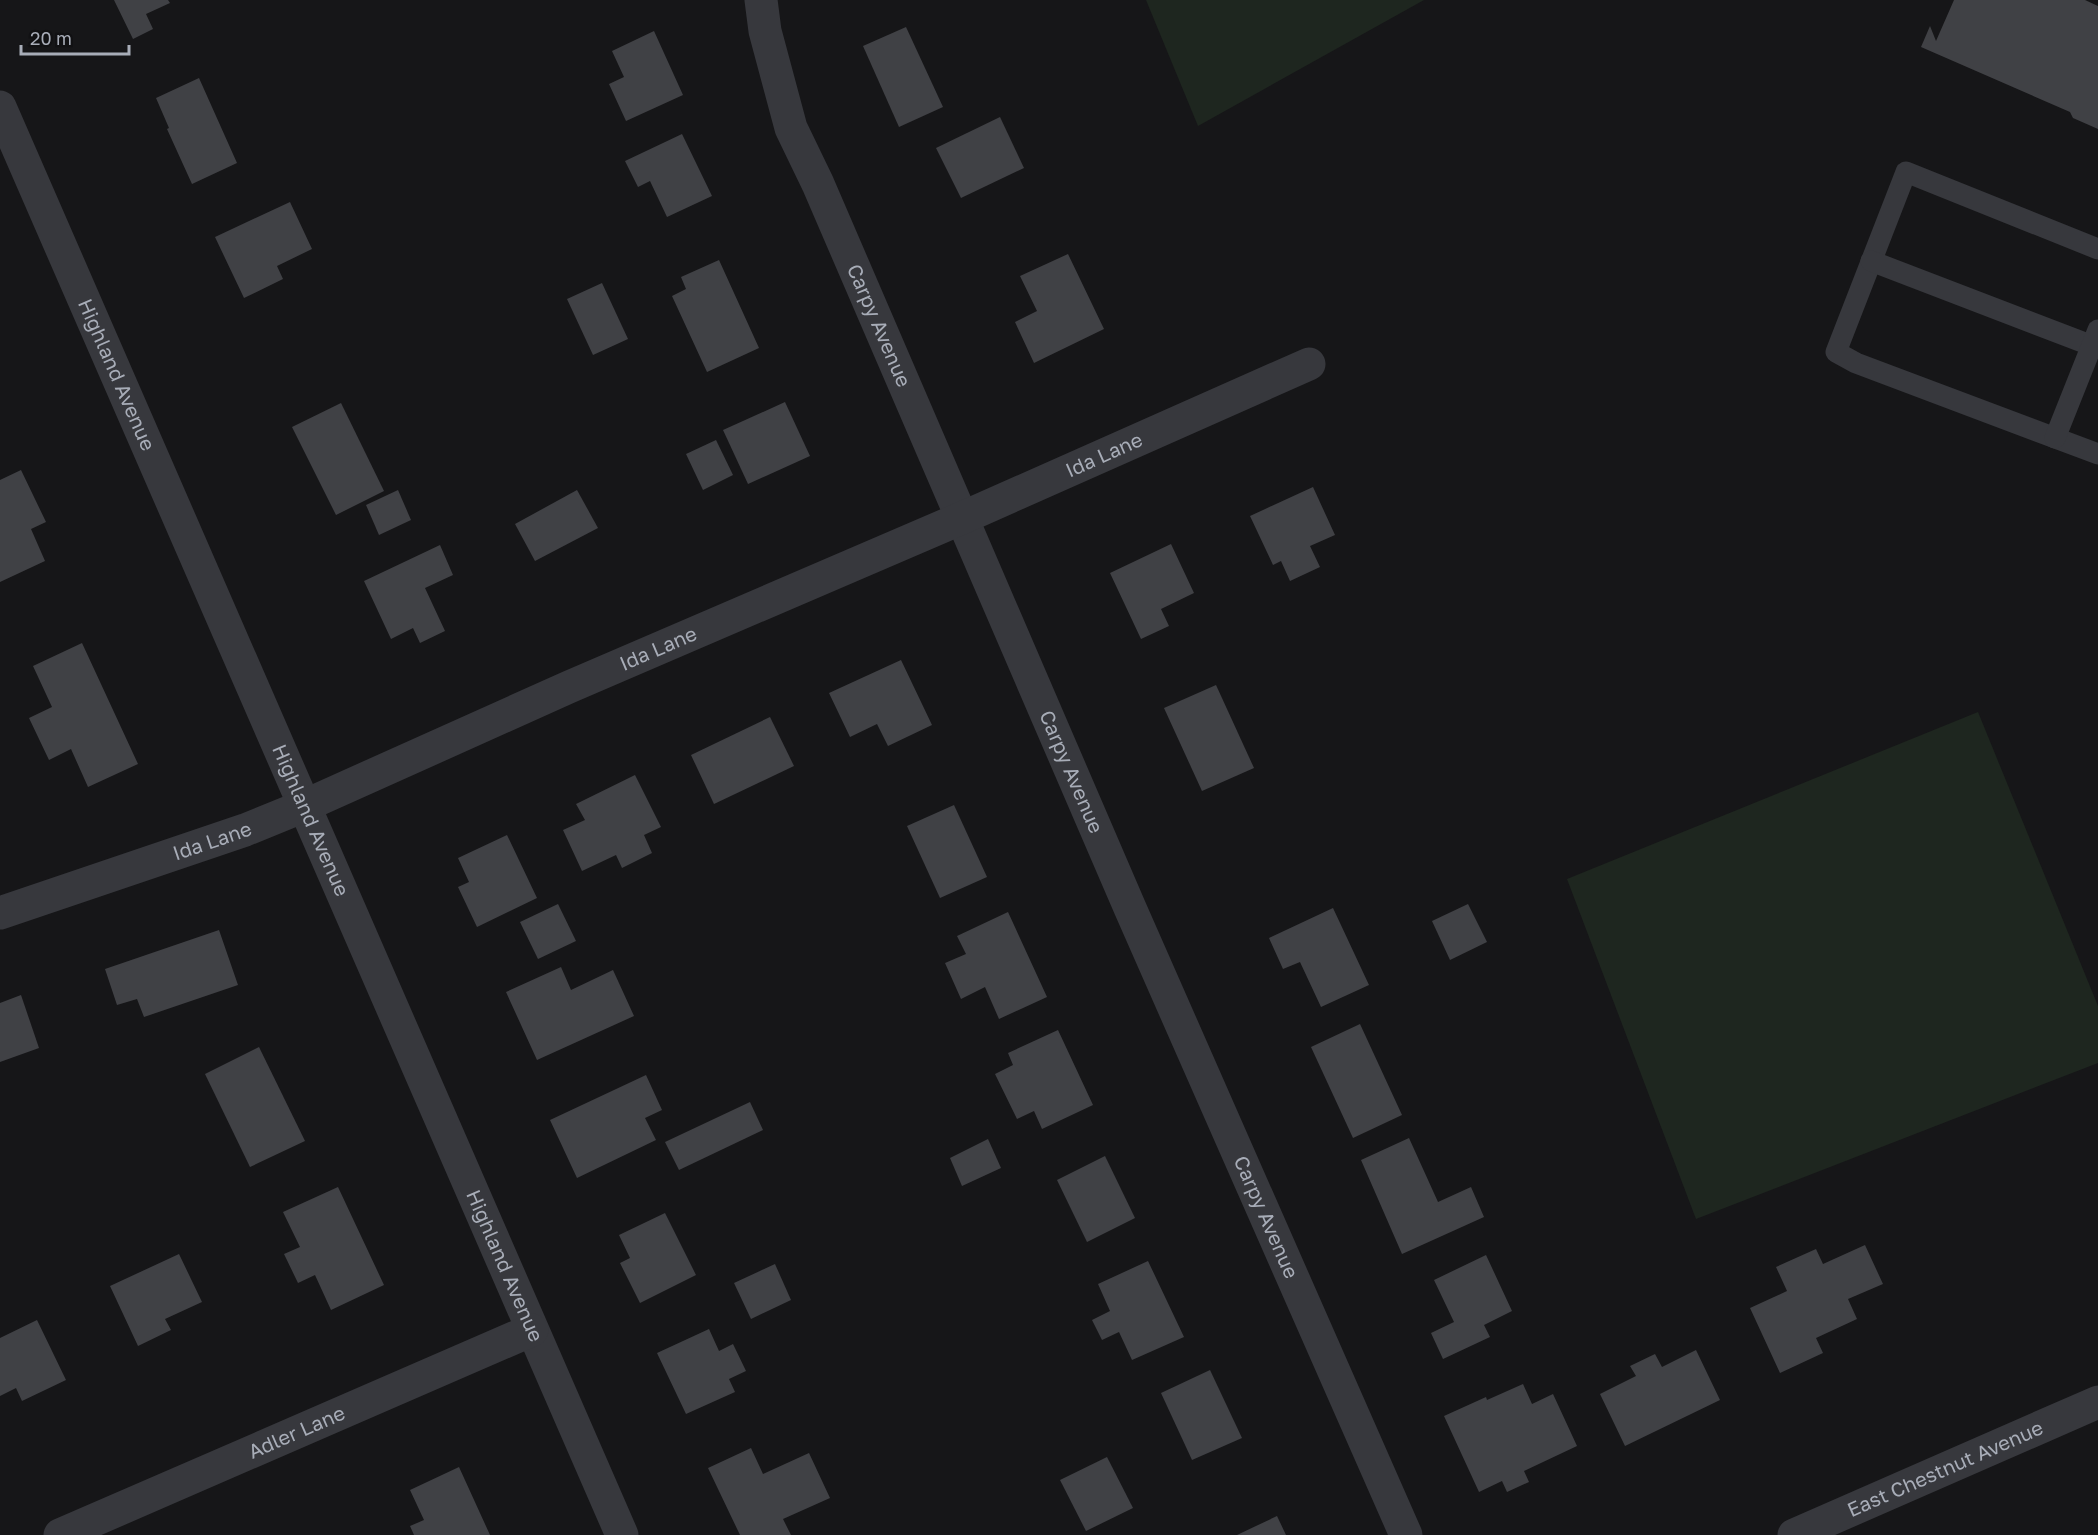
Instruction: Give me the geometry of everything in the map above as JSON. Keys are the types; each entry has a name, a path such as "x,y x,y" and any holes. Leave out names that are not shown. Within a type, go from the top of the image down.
{"street":[{"name":"Carpy Avenue","path":"761,0 765,31 791,128 818,184 1130,908 1406,1535"},
{"name":"Highland Avenue","path":"0,107 622,1535"},
{"name":"Ida Lane","path":"0,913 245,830 304,806 569,687 962,518 1309,364"},
{"name":"Adler Lane","path":"60,1535 532,1330"},
{"name":"East Chestnut Avenue","path":"1794,1535 2098,1402"}],"lane":[{"path":"2098,249 1906,172 1836,352 1856,363 2098,454"},
{"path":"1872,261 2096,341 2055,438"}],"shaded area":[{"path":"1146,0 1424,0 1198,126"},
{"path":"1978,712 2098,1006 2098,1063 1696,1219 1567,879"}],"building":[{"path":"114,0 168,0 170,3 146,14 153,29 133,39"},
{"path":"1954,0 2085,0 2098,6 2098,129 2073,118 2070,112 1921,47 1930,26 1936,41"},
{"path":"906,27 943,107 899,127 863,46"},
{"path":"654,31 683,95 626,121 609,84 624,77 612,51"},
{"path":"199,78 237,163 192,184 167,129 169,128 156,98"},
{"path":"1000,117 1024,168 961,198 936,148"},
{"path":"682,134 712,196 667,217 650,181 638,187 625,161"},
{"path":"290,202 312,249 277,266 283,279 244,298 215,237"},
{"path":"1068,254 1104,329 1034,363 1015,322 1037,311 1020,276"},
{"path":"719,260 759,348 707,372 672,296 686,289 681,277"},
{"path":"602,283 628,339 593,355 567,299"},
{"path":"785,402 810,456 748,484 723,430"},
{"path":"341,403 384,491 336,515 292,427"},
{"path":"716,440 733,475 703,490 686,454"},
{"path":"21,470 46,522 31,529 45,561 0,582 0,480"},
{"path":"1313,487 1335,535 1310,546 1320,567 1290,581 1281,561 1273,565 1250,516"},
{"path":"398,490 411,520 379,535 366,505"},
{"path":"577,490 598,528 535,561 515,524"},
{"path":"1171,544 1194,593 1161,609 1169,626 1141,639 1110,573"},
{"path":"440,545 453,575 425,588 445,631 420,643 413,628 391,639 364,581"},
{"path":"82,643 138,764 88,787 71,749 49,760 29,718 52,707 33,666"},
{"path":"901,660 932,725 888,746 877,724 850,737 829,693"},
{"path":"1216,685 1254,768 1202,791 1164,708"},
{"path":"770,717 794,766 714,804 691,755"},
{"path":"635,775 661,827 644,835 652,853 622,868 616,855 582,871 563,830 585,820 576,804"},
{"path":"954,805 987,877 940,898 907,826"},
{"path":"507,835 537,898 477,927 458,887 469,882 458,858"},
{"path":"558,904 576,941 538,959 520,922"},
{"path":"1468,904 1487,942 1450,960 1432,921"},
{"path":"1333,908 1369,985 1321,1007 1300,962 1283,969 1269,938"},
{"path":"1008,912 1047,997 999,1019 985,987 961,999 945,963 966,954 957,936"},
{"path":"219,930 238,985 144,1017 137,999 117,1005 105,969"},
{"path":"561,967 571,990 613,970 634,1016 537,1060 506,992"},
{"path":"21,995 39,1048 0,1062 0,1003"},
{"path":"1360,1024 1402,1115 1353,1138 1311,1047"},
{"path":"1058,1030 1093,1105 1042,1129 1034,1111 1017,1119 995,1074 1013,1065 1008,1053"},
{"path":"259,1047 305,1141 250,1167 205,1074"},
{"path":"646,1075 662,1110 645,1118 656,1140 577,1178 550,1120"},
{"path":"750,1102 763,1130 679,1170 665,1142"},
{"path":"1409,1138 1438,1202 1471,1187 1484,1217 1402,1254 1361,1160"},
{"path":"988,1139 1001,1168 962,1186 950,1158"},
{"path":"1105,1156 1135,1218 1087,1242 1057,1180"},
{"path":"338,1187 384,1285 331,1310 315,1275 298,1283 284,1254 300,1247 283,1212"},
{"path":"665,1213 696,1275 640,1303 620,1263 630,1258 619,1235"},
{"path":"1865,1245 1883,1284 1848,1299 1857,1319 1816,1338 1823,1353 1780,1373 1750,1308 1787,1291 1776,1267 1816,1249 1823,1264"},
{"path":"179,1254 202,1302 165,1319 171,1330 138,1346 110,1286"},
{"path":"1486,1255 1512,1311 1484,1325 1490,1337 1443,1359 1431,1333 1454,1322 1434,1280"},
{"path":"1148,1261 1184,1337 1132,1360 1119,1332 1102,1340 1092,1320 1110,1311 1098,1284"},
{"path":"775,1264 791,1300 751,1319 734,1283"},
{"path":"37,1320 66,1380 22,1401 16,1388 0,1396 0,1338"},
{"path":"709,1329 719,1351 733,1344 746,1371 729,1379 735,1392 686,1414 657,1353"},
{"path":"1696,1350 1720,1400 1625,1446 1600,1394 1636,1376 1630,1366 1655,1354 1662,1367"},
{"path":"1210,1370 1242,1438 1192,1460 1161,1393"},
{"path":"1523,1384 1532,1404 1553,1394 1577,1446 1524,1471 1529,1482 1507,1492 1502,1481 1479,1492 1444,1416 1486,1397 1487,1400"},
{"path":"751,1448 763,1474 809,1453 830,1498 783,1519 791,1535 740,1535 708,1468"},
{"path":"1107,1457 1133,1508 1086,1531 1060,1480"},
{"path":"459,1467 490,1535 414,1535 410,1526 424,1520 410,1490"},
{"path":"1277,1516 1286,1535 1237,1535"}]}
